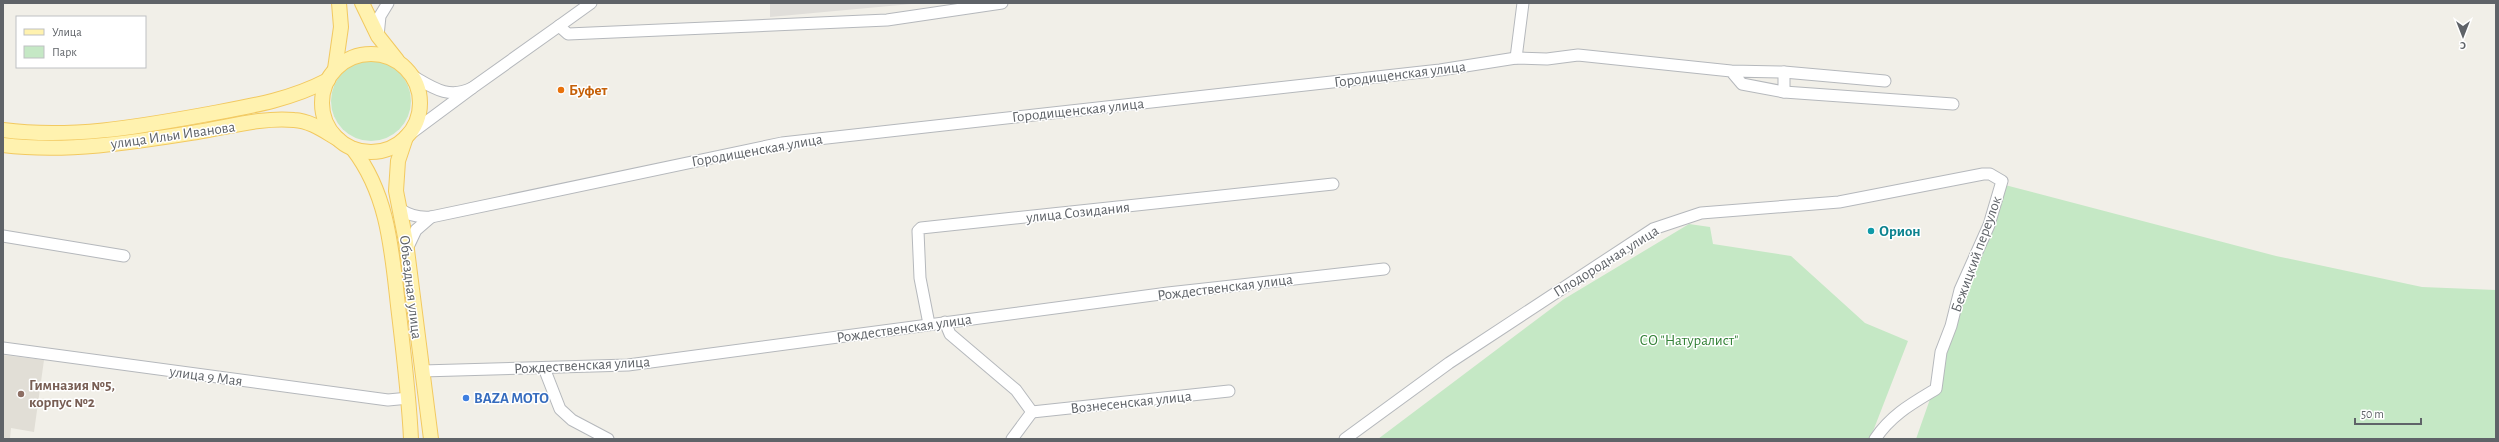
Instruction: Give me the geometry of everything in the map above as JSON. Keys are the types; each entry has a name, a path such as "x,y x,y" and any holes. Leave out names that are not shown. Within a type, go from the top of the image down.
{"main road":[{"path":"339,3 341,27 332,74 322,95 323,111 328,127 338,139 353,149 367,152 382,151 395,146 406,137 416,123 420,107 418,90 411,75 378,36 362,3"},
{"path":"332,74 347,60 360,55 374,54 388,57 400,63"},
{"name":"улица Ильи Иванова","path":"3,130 67,133 145,126 264,104 293,96 332,74"},
{"name":"улица Ильи Иванова","path":"3,145 41,147 115,144 269,120 295,120 315,125 338,139"},
{"name":"Объездная улица","path":"406,137 398,161 396,176 407,249 430,439"},
{"name":"Объездная улица","path":"353,149 371,177 386,217 391,243 409,398 411,439"}],"street":[{"path":"378,36 380,16 388,3"},
{"path":"406,137 558,26 592,3"},
{"path":"558,26 568,34 887,20 1002,3"},
{"path":"1516,58 1523,3"},
{"name":"Городищенская улица","path":"431,217 782,143 1440,70 1516,58 1547,59 1578,55 1731,70 1784,72 1885,81"},
{"path":"1731,70 1742,84 1784,92 1953,104"},
{"path":"1784,72 1784,92"},
{"path":"411,75 444,93 455,94 472,88"},
{"name":"Плодородная улица","path":"1345,439 1448,363 1652,229 1701,213 1839,202 1983,174 1990,174 2002,181"},
{"name":"Бежицкий переулок","path":"1875,439 1884,424 1895,415 1936,389 1941,352 1952,326 1960,290 1989,225 2002,181"},
{"name":"улица Созидания","path":"929,324 917,251 918,231 921,228 1333,184"},
{"path":"400,209 419,218 431,217"},
{"path":"407,249 416,230 431,217"},
{"path":"3,236 124,256"},
{"name":"Рождественская улица","path":"422,371 628,365 929,324 1384,269"},
{"path":"945,322 950,334 1016,390 1032,412 1012,439"},
{"name":"улица 9 Мая","path":"3,348 388,400 409,398"},
{"path":"544,368 560,410 572,420 608,439"},
{"name":"Вознесенская улица","path":"1032,412 1229,391"}],"shaded area":[{"path":"770,3 922,3 770,17"},
{"name":"Гимназия №5, корпус №2","path":"3,355 44,360 34,432 11,428 10,439 3,439"}],"green space":[{"path":"371,61 386,64 399,73 408,86 411,101 408,116 399,129 386,138 371,141 356,138 343,129 334,116 331,101 334,86 343,73 356,64"},
{"path":"2005,185 2276,256 2422,287 2496,290 2496,439 1916,439"},
{"name":"СО \"Натуралист\"","path":"1689,224 1710,227 1713,244 1791,256 1865,323 1908,341 1870,439 1378,439 1564,299"}],"place":[{"name":"Буфет","path":"561,90"},
{"name":"Орион","path":"1871,231"},
{"name":"Гимназия №5, корпус №2","path":"21,394"},
{"name":"BAZA MOTO","path":"466,398"}]}
